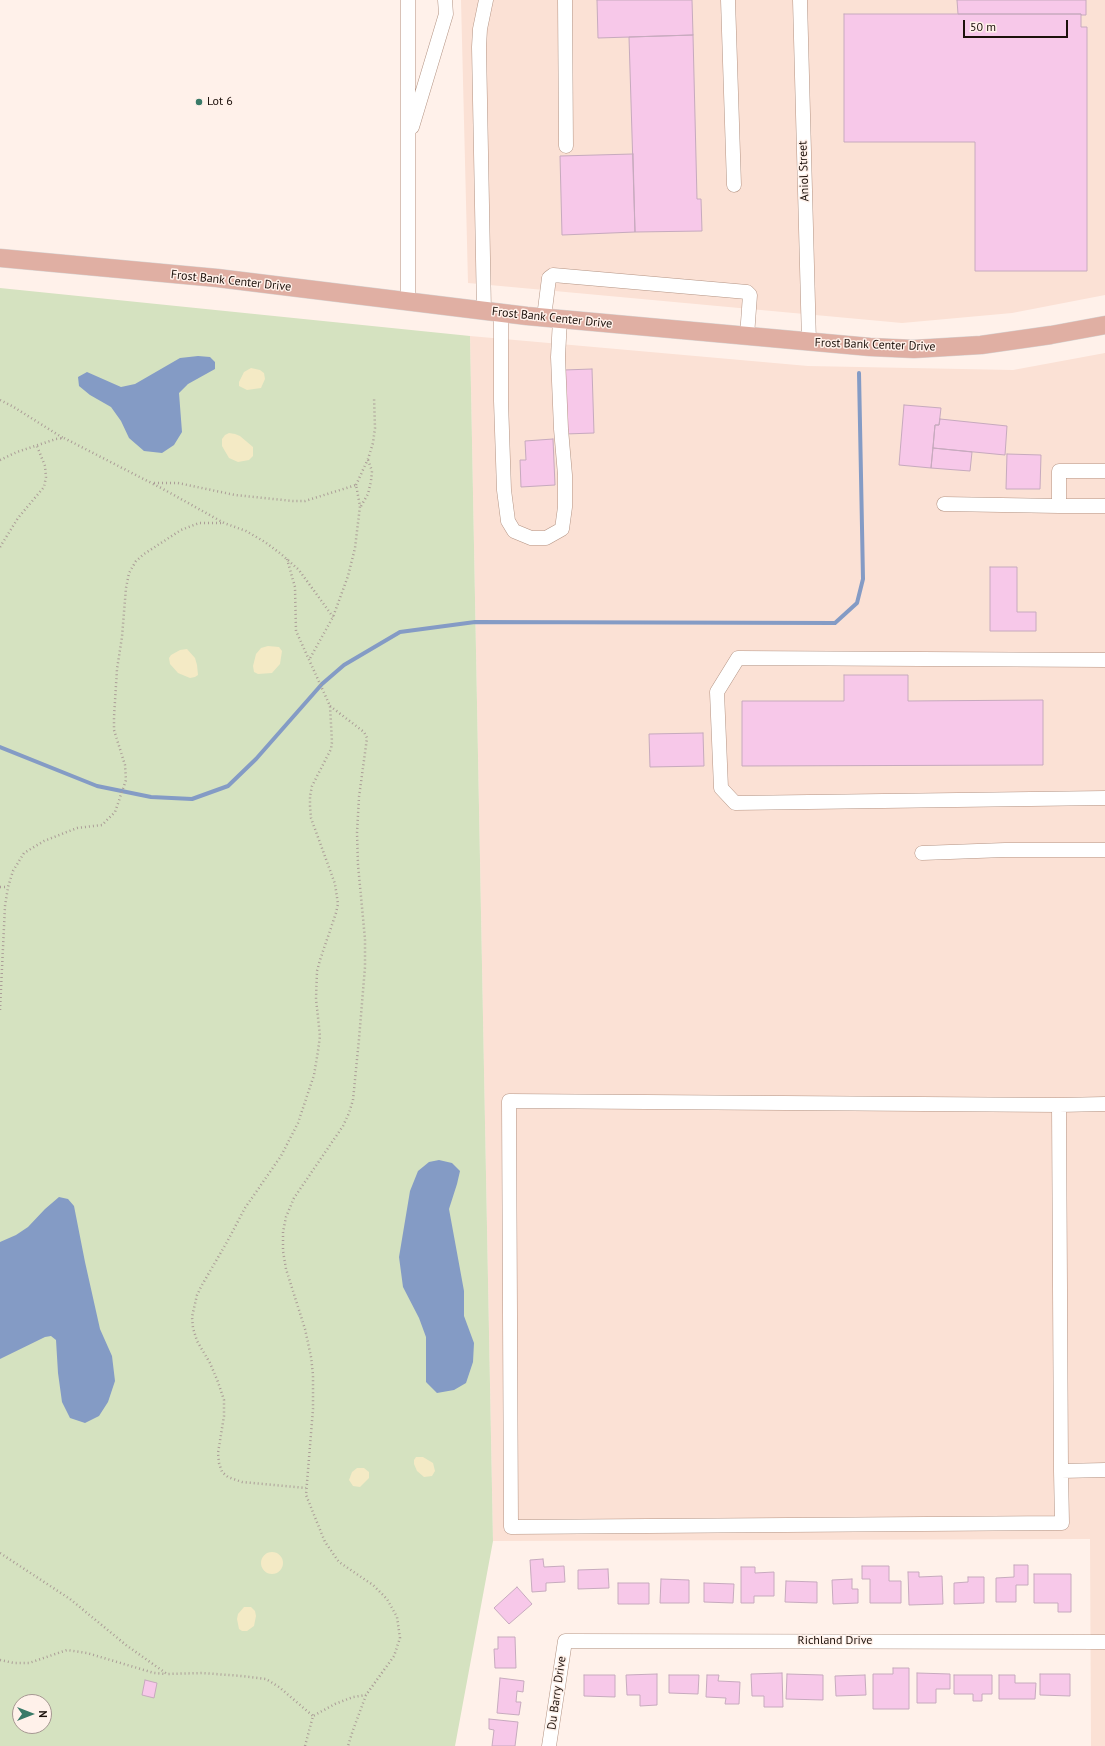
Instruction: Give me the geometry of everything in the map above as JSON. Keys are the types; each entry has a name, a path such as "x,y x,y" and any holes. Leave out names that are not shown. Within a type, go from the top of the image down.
{"main road":[{"name":"Frost Bank Center Drive","path":"0,258 217,278 552,318 809,342 914,349 1014,341 1105,325"}],"street":[{"path":"408,0 408,301"},
{"path":"408,143 446,14 445,0"},
{"path":"486,0 480,29 479,46 492,312 501,402 504,490 508,521 514,531 531,538 546,538 562,529 565,507 565,475 560,429 558,358 552,318 549,278 553,275 747,292 750,295 747,336"},
{"path":"565,0 566,146"},
{"path":"728,0 734,185"},
{"name":"Aniol Street","path":"800,0 809,342"},
{"path":"1060,506 1059,471 1105,471"},
{"path":"944,504 1105,506"},
{"path":"1105,660 738,658 717,692 721,788 735,803 1105,798"},
{"path":"922,853 1005,850 1105,850"},
{"path":"1059,1105 1062,1523 510,1527 509,1101 1059,1105 1105,1104"},
{"path":"1061,1471 1105,1470"},
{"name":"Richland Drive","path":"565,1641 1105,1642"},
{"name":"Du Barry Drive","path":"549,1746 565,1641"}],"path":[{"path":"309,660 333,617 348,576 355,548 360,506 356,485 368,459 373,443 375,428 374,397"},
{"path":"0,400 64,438 153,483 224,523 246,531 265,542 287,559 298,570 333,617"},
{"path":"0,460 37,446 64,438"},
{"path":"0,547 18,518 44,487 46,477 45,466 37,446"},
{"path":"360,506 368,494 371,481 372,471 368,459"},
{"path":"153,483 178,484 235,494 293,501 305,501 356,485"},
{"path":"0,1010 2,951 8,886 13,871 24,853 44,841 76,828 102,824 115,812 121,798 126,780 125,765 114,730 114,717 117,669 129,573 136,561 144,554 181,530 200,523 224,523"},
{"path":"287,559 295,587 296,631 330,706 331,749 312,786 310,796 311,818 331,869 338,904 318,971 316,1000 320,1036 314,1074 298,1123 282,1156 245,1208 228,1242 202,1285 197,1295 192,1317 193,1328 197,1341 210,1363 224,1400 224,1416 218,1453 222,1472 228,1477 242,1482 306,1488"},
{"path":"330,706 364,732 367,738 359,797 357,833 358,866 365,939 365,966 355,1079 349,1113 343,1126 294,1198 286,1217 283,1232 283,1251 286,1269 305,1329 311,1357 313,1376 313,1409 306,1495 325,1542 338,1562 373,1585 387,1599 397,1617 400,1638 394,1656 366,1695 352,1730 348,1746"},
{"path":"0,887 8,886"},
{"path":"0,1554 70,1599 126,1645 167,1674"},
{"path":"0,1660 14,1663 29,1663 67,1650 87,1653 154,1673 202,1673 242,1676 266,1680 279,1687 314,1716"},
{"path":"305,1746 314,1716 336,1704 354,1697 366,1695"}],"shaded area":[{"path":"461,0 1105,0 1105,295 1012,313 902,323 468,283"},
{"path":"470,336 808,366 1013,370 1105,353 1105,1746 1091,1746 1090,1539 493,1541"}],"green space":[{"path":"0,288 470,336 493,1541 455,1746 0,1746"}],"sand":[{"path":"251,368 260,370 264,373 265,379 261,388 247,390 239,386 239,382 244,372"},
{"path":"229,433 240,436 253,447 253,456 249,460 238,462 229,458 222,446 222,439"},
{"path":"268,646 279,647 282,651 280,664 272,673 258,674 254,672 253,666 256,654 261,648"},
{"path":"187,649 195,658 197,665 198,675 190,678 178,673 170,664 169,658 171,655 180,650"},
{"path":"416,1457 423,1457 433,1463 435,1471 432,1476 424,1477 417,1471 414,1464"},
{"path":"357,1468 364,1468 369,1472 369,1478 360,1487 353,1486 349,1480 352,1472"},
{"path":"272,1552 276,1553 282,1559 282,1567 276,1573 272,1574 268,1573 262,1567 261,1563 262,1559 268,1553"},
{"path":"244,1607 251,1607 255,1611 256,1616 254,1626 247,1631 242,1631 239,1629 237,1619 238,1614"}],"water":[{"path":"198,356 210,357 215,362 215,369 188,384 179,393 182,432 174,445 162,453 144,451 129,438 121,421 111,407 90,395 79,386 78,377 87,372 121,387 135,384 180,358"},
{"path":"439,1160 452,1163 460,1171 449,1209 464,1291 464,1316 474,1343 473,1362 466,1383 454,1390 437,1393 426,1382 426,1337 419,1318 403,1287 399,1257 410,1191 418,1171 429,1162"},
{"path":"59,1197 68,1199 74,1206 100,1329 112,1356 115,1381 108,1402 99,1416 85,1423 70,1418 62,1402 56,1340 51,1336 45,1337 0,1359 0,1242 16,1235 28,1227"}],"building":[{"path":"597,0 692,0 693,35 598,38"},
{"path":"957,0 1086,0 1086,15 958,14"},
{"path":"844,14 1081,14 1081,27 1087,27 1087,271 975,271 975,142 844,142"},
{"path":"693,35 697,199 701,199 702,231 635,232 629,37"},
{"path":"633,154 635,232 562,235 560,156"},
{"path":"592,369 594,433 565,434 564,370"},
{"path":"904,405 941,408 939,425 935,425 931,468 899,465"},
{"path":"940,419 1007,426 1005,455 933,448 935,425 939,425"},
{"path":"553,439 555,485 521,487 520,460 526,460 525,441"},
{"path":"933,448 972,452 970,471 931,468"},
{"path":"1007,454 1041,455 1040,489 1006,489"},
{"path":"990,567 1017,567 1017,612 1036,612 1036,631 990,631"},
{"path":"844,675 908,675 908,701 1043,700 1043,765 742,766 742,701 844,701"},
{"path":"703,733 704,766 650,767 649,734"},
{"path":"543,1559 544,1567 564,1566 565,1582 546,1583 546,1591 532,1592 530,1560"},
{"path":"1014,1565 1028,1565 1028,1585 1016,1585 1016,1602 996,1602 996,1578 1014,1577"},
{"path":"862,1566 889,1566 889,1581 901,1581 901,1603 870,1603 870,1579 862,1579"},
{"path":"741,1567 755,1567 755,1573 774,1572 774,1596 754,1596 754,1603 741,1603"},
{"path":"608,1569 609,1588 578,1589 578,1570"},
{"path":"908,1572 919,1572 919,1577 942,1576 943,1604 909,1605"},
{"path":"1034,1574 1071,1574 1071,1612 1058,1612 1058,1603 1034,1603"},
{"path":"968,1577 984,1577 984,1603 954,1604 954,1583 968,1582"},
{"path":"661,1579 689,1580 689,1603 660,1603"},
{"path":"852,1579 852,1589 858,1589 858,1603 833,1604 832,1580"},
{"path":"786,1581 817,1582 817,1603 785,1602"},
{"path":"618,1583 649,1583 649,1604 618,1604"},
{"path":"704,1583 734,1584 733,1603 704,1602"},
{"path":"517,1587 532,1604 509,1624 494,1608"},
{"path":"498,1637 515,1637 516,1668 495,1668 494,1649 498,1649"},
{"path":"893,1668 909,1668 909,1709 873,1709 873,1674 893,1674"},
{"path":"782,1673 783,1707 764,1707 764,1696 752,1696 751,1674"},
{"path":"917,1673 950,1674 950,1689 936,1689 936,1703 917,1703"},
{"path":"657,1674 657,1705 640,1706 640,1695 627,1695 626,1675"},
{"path":"787,1674 823,1675 823,1700 786,1699"},
{"path":"1040,1674 1070,1674 1070,1696 1040,1695"},
{"path":"584,1675 615,1675 615,1697 584,1696"},
{"path":"669,1675 699,1675 698,1694 669,1693"},
{"path":"707,1675 719,1675 718,1681 740,1682 739,1704 725,1704 726,1698 706,1697"},
{"path":"865,1675 866,1695 836,1696 835,1676"},
{"path":"954,1675 992,1675 992,1694 982,1694 982,1701 973,1701 973,1694 954,1694"},
{"path":"999,1675 1015,1675 1015,1683 1036,1683 1035,1699 999,1699"},
{"path":"500,1678 524,1681 523,1692 517,1691 516,1702 521,1702 519,1715 497,1713"},
{"path":"145,1680 157,1683 154,1698 142,1695"},
{"path":"489,1719 518,1722 515,1746 492,1746 494,1730 489,1729"}],"waterway":[{"path":"0,747 97,786 151,797 192,799 228,786 256,759 322,684 344,665 400,632 475,622 835,623 857,603 863,579 859,373"}],"place":[{"name":"Lot 6","path":"199,102"}]}
